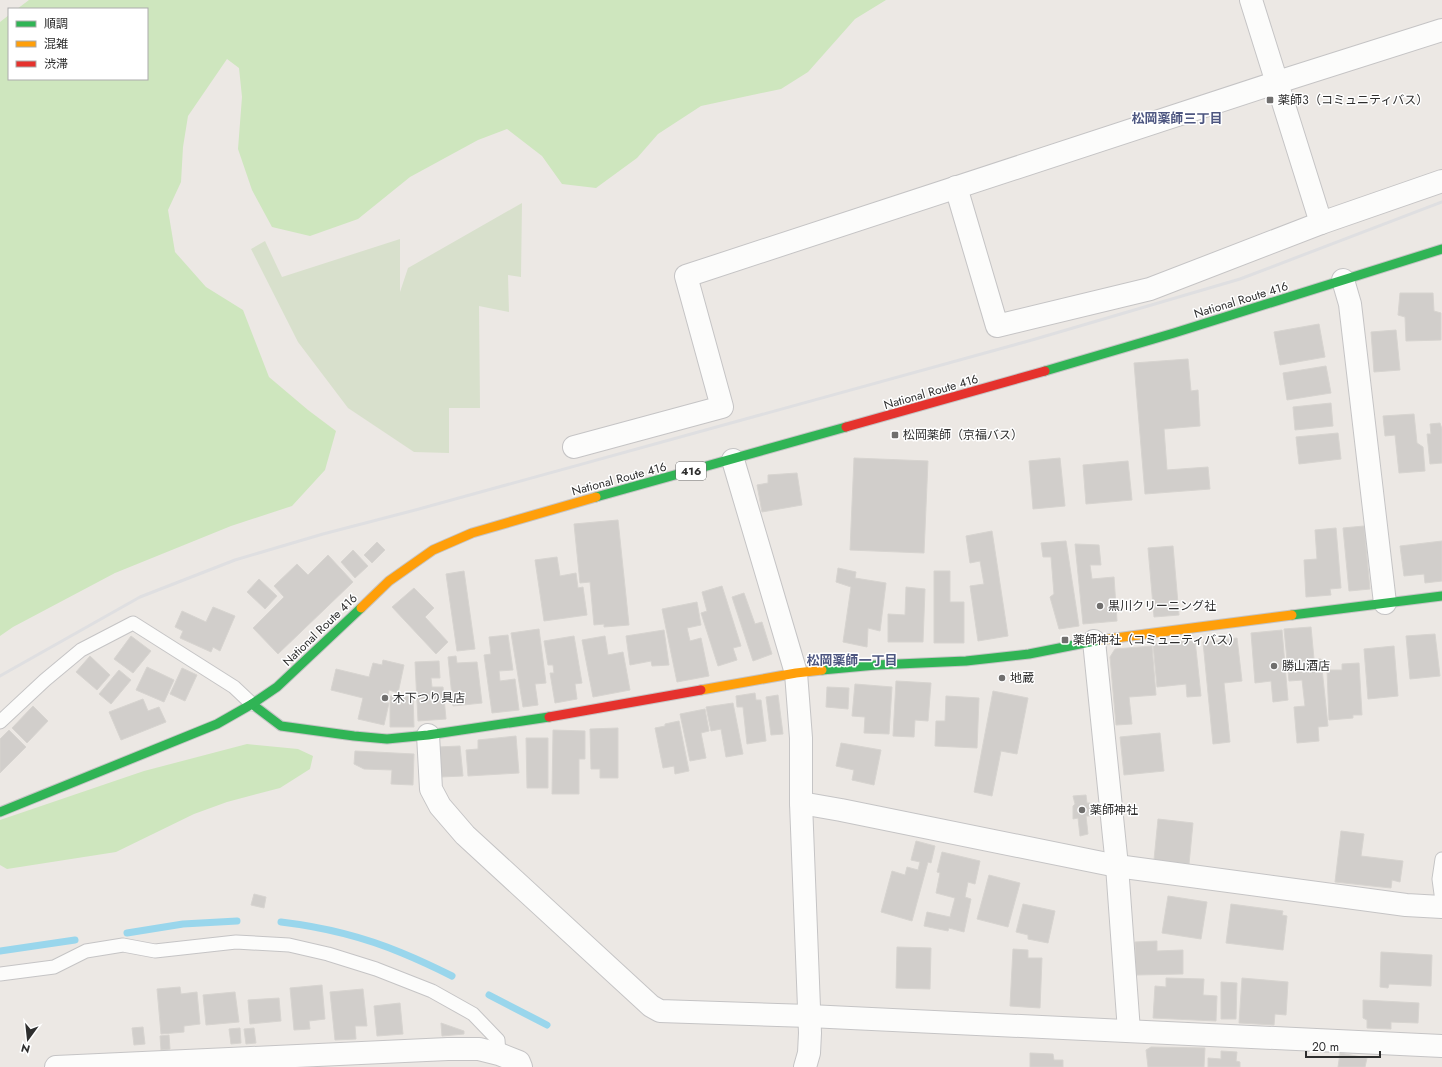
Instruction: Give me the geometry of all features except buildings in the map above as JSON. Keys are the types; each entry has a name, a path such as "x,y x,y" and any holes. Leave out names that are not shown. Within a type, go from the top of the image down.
{"main road":[{"name":"National Route 416","path":"0,812 217,724 252,704 277,687 389,581 433,550 472,533 520,518 1017,380 1182,331 1442,249"},
{"path":"252,704 281,726 388,739 522,722 796,673 876,665 966,661 1029,654 1094,641 1177,629 1442,596"}],"street":[{"path":"1251,0 1278,82 1321,223"},
{"path":"574,447 722,407 686,276 1278,82 1442,30"},
{"path":"956,187 997,326 1150,289 1321,223 1442,181"},
{"path":"1343,280 1350,304 1385,603"},
{"path":"733,460 796,673 801,738 801,803 810,1033 809,1053 805,1067"},
{"path":"1094,641 1117,866 1129,1031"},
{"path":"428,735 431,789 440,806 465,835 651,1006 660,1011 809,1016 1442,1046"},
{"path":"801,803 849,811 1117,866 1406,905 1442,907"},
{"path":"56,1067 479,1048 518,1062 521,1067"}],"lane":[{"path":"0,722 45,680 81,650 132,623 234,687 252,704"},
{"path":"1442,859 1440,879 1442,901"},
{"path":"0,974 54,967 86,951 123,945 154,950 236,942 289,945 328,954 376,969 432,991 473,1014 498,1040 499,1054"}],"green space":[{"path":"29,0 886,0 855,19 808,72 781,89 701,106 658,134 637,158 596,188 562,184 542,156 507,129 478,140 410,177 358,219 310,236 272,227 252,190 238,149 242,97 239,68 227,59 188,116 183,147 181,182 168,210 175,252 206,287 243,310 269,377 308,410 336,431 325,470 292,506 231,526 115,573 13,627 0,636 0,22 8,16 8,80 148,80 148,8 18,8"},
{"path":"522,203 521,277 508,275 509,312 479,306 480,408 449,408 449,453 414,452 348,408 298,342 251,249 265,241 282,277 400,239 400,292 408,268"},
{"path":"247,744 298,749 313,756 310,769 280,788 227,802 194,814 116,852 7,869 0,865 0,820 144,771"}],"waterway":[{"path":"127,933 183,924 237,921"},
{"path":"281,922 358,937 388,947 452,976"},
{"path":"0,951 75,940"},
{"path":"489,995 547,1025"}],"railway":[{"path":"0,676 140,597 235,560 323,534 419,509 1032,340 1240,279 1442,202"}],"traffic: fast":[{"path":"1045,371 1174,333 1442,249"},
{"path":"596,497 846,427"},
{"path":"1292,615 1442,596"},
{"path":"0,812 217,724 252,704 277,687 361,608"},
{"path":"822,670 876,665 966,661 1029,654 1100,640"},
{"path":"252,704 281,726 387,739 428,735 549,717"}],"traffic: slow":[{"path":"361,608 389,581 433,550 472,533 596,497"},
{"path":"1100,640 1292,615"},
{"path":"701,690 796,673 822,670"}],"traffic: jam":[{"path":"846,427 1045,371"},
{"path":"549,717 701,690"}],"place":[{"name":"薬師３（コミュニティバス）","path":"1270,100"},
{"name":"松岡薬師（京福バス）","path":"895,435"},
{"name":"黒川クリーニング社","path":"1100,606"},
{"name":"薬師神社（コミュニティバス）","path":"1065,640"},
{"name":"勝山酒店","path":"1274,666"},
{"name":"地蔵","path":"1002,678"},
{"name":"木下つり具店","path":"385,698"},
{"name":"薬師神社","path":"1082,810"}],"district":[{"name":"松岡薬師三丁目","path":"1177,118"},
{"name":"松岡薬師一丁目","path":"852,660"}]}
